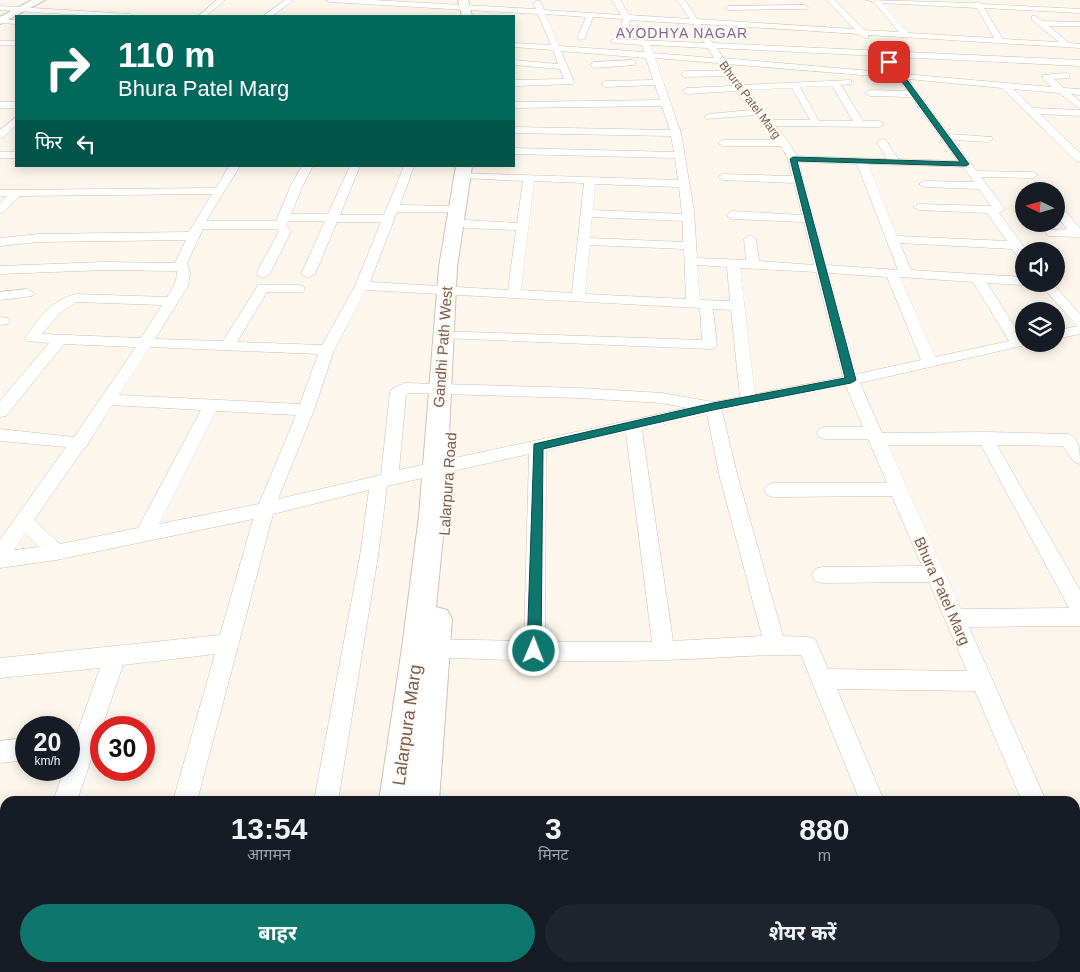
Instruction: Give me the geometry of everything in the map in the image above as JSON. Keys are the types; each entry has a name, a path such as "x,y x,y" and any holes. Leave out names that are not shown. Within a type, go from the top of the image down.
{"street":[{"path":"0,21 40,0"},
{"path":"203,15 221,0"},
{"path":"268,15 290,0"},
{"path":"330,0 462,8 497,13 541,12 694,22 783,38 833,41 861,32 906,35"},
{"path":"494,0 497,13"},
{"path":"515,106 548,94 570,82 556,48 555,36 536,0"},
{"path":"616,0 627,18 620,41"},
{"name":"Bhura Patel Marg","path":"681,0 740,89 784,143 793,159 851,380 1032,796"},
{"path":"760,0 766,7"},
{"path":"831,0 882,53 899,74 999,208 990,210 919,207"},
{"path":"870,0 978,4 1080,11"},
{"path":"876,0 906,35 923,46 1010,60 1080,63"},
{"path":"978,4 1000,41"},
{"path":"401,13 408,5"},
{"path":"728,8 804,7"},
{"path":"0,8 112,15"},
{"path":"590,16 577,38 591,39"},
{"path":"808,19 808,29"},
{"path":"1068,46 1038,20 1080,24"},
{"path":"0,21 15,22"},
{"path":"600,40 709,44 783,38 808,29 833,41 846,51 882,53 923,46 1000,41 1080,46"},
{"path":"542,35 555,36"},
{"path":"449,334 710,345 699,304 691,261 688,218 676,133 645,42"},
{"path":"0,43 15,43"},
{"path":"515,46 556,48 651,59 899,74 1080,92"},
{"path":"846,51 852,72"},
{"path":"594,65 651,59"},
{"path":"983,68 1016,66 1010,60"},
{"path":"515,63 564,67"},
{"path":"899,74 935,70"},
{"path":"685,74 729,73"},
{"path":"1066,76 1046,77 1080,106"},
{"path":"605,84 659,82"},
{"path":"687,91 848,82"},
{"path":"515,83 548,94 666,103"},
{"path":"835,83 860,124"},
{"path":"795,86 816,123"},
{"path":"1005,86 1080,159"},
{"path":"870,93 915,94"},
{"path":"0,105 15,105"},
{"path":"1030,111 1080,112"},
{"path":"709,117 759,112"},
{"path":"768,123 879,124"},
{"path":"0,135 10,125"},
{"path":"515,130 676,133"},
{"path":"946,137 988,139"},
{"path":"882,142 895,162"},
{"path":"723,143 784,143"},
{"path":"515,152 679,155"},
{"path":"0,155 15,155"},
{"path":"793,159 966,164"},
{"path":"861,161 893,239 899,273 930,363"},
{"path":"0,556 80,443 181,286 184,273 180,263 196,230 234,167"},
{"path":"227,346 265,280 285,231 282,221 298,183 307,167"},
{"path":"308,274 355,167"},
{"path":"186,796 265,510 306,410 327,350 362,286 409,167"},
{"path":"468,171 529,178 684,184"},
{"name":"Lalarpura Road","path":"422,796 426,648 443,467 452,291 460,217 468,171"},
{"path":"973,174 1033,175"},
{"path":"723,177 798,180"},
{"path":"514,294 529,178"},
{"path":"578,298 590,180"},
{"path":"924,184 982,186"},
{"path":"0,193 220,191"},
{"path":"0,210 16,193"},
{"path":"990,210 1015,245"},
{"path":"586,213 688,218"},
{"path":"0,242 39,238 196,230 282,221 390,214 460,217 523,227"},
{"path":"732,215 809,219"},
{"path":"1065,217 1079,233"},
{"path":"1052,233 1079,233"},
{"path":"750,239 753,265"},
{"path":"893,239 1015,245"},
{"path":"584,241 690,246"},
{"path":"691,261 1015,280"},
{"path":"733,264 748,400"},
{"path":"0,270 105,266 182,267"},
{"path":"977,278 1015,334"},
{"path":"265,280 298,289"},
{"path":"362,286 738,306"},
{"path":"1053,292 1080,323"},
{"path":"0,296 27,293"},
{"path":"170,301 76,298 64,301 58,305 32,338 327,350"},
{"path":"1065,333 1080,330"},
{"path":"0,412 59,340"},
{"path":"0,560 56,552 146,532 265,510 443,467 713,407 851,380 1015,344"},
{"path":"327,796 369,556 384,482 398,392 405,388 446,387 662,398 713,407"},
{"path":"108,400 306,410"},
{"path":"146,532 211,406"},
{"path":"713,407 728,474 775,645"},
{"path":"633,426 664,650"},
{"path":"825,433 875,436 1068,440 1080,458"},
{"path":"0,435 80,443"},
{"path":"985,438 1080,609"},
{"path":"534,651 538,446"},
{"path":"773,490 898,489"},
{"path":"24,521 56,552"},
{"path":"822,575 935,574"},
{"path":"954,618 1080,617"},
{"path":"0,668 229,642"},
{"path":"426,648 534,651 664,650 775,645 808,646 870,796"},
{"name":"Lalarpura Marg","path":"397,796 426,648"},
{"path":"67,796 115,656"},
{"path":"822,679 982,681"},
{"path":"0,752 15,751"},
{"path":"1069,972 1080,972"}],"district":[{"name":"AYODHYA NAGAR","path":"682,33"}],"route":[{"path":"534,651 538,446 713,407 851,380 793,159 966,164 906,82 889,62"}]}
